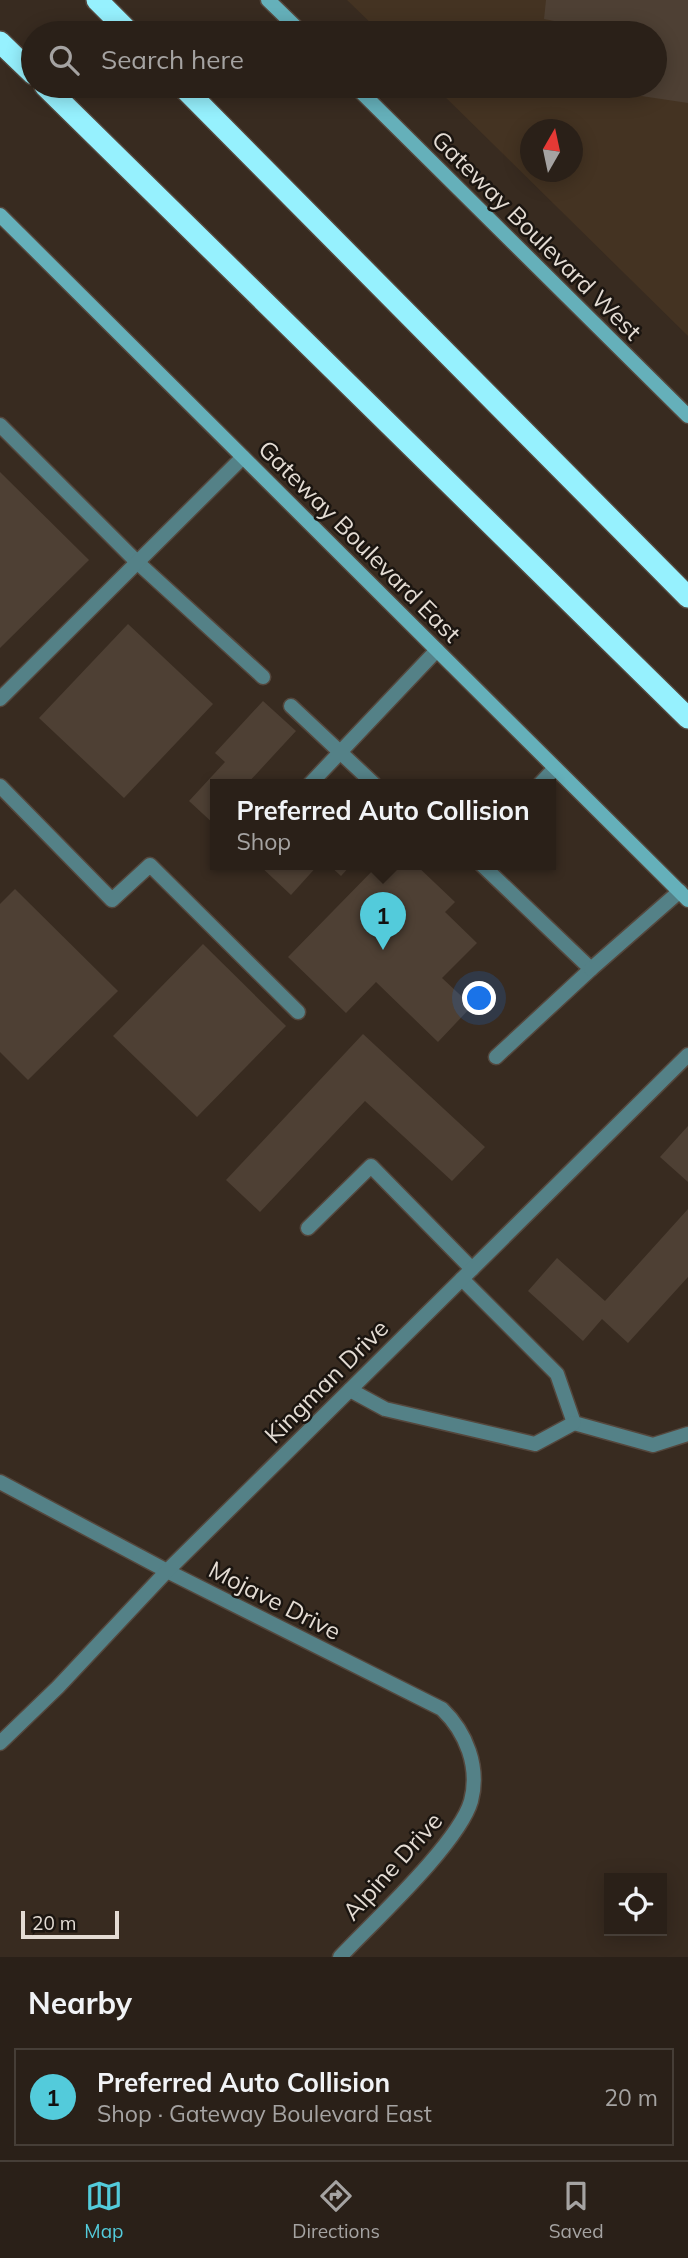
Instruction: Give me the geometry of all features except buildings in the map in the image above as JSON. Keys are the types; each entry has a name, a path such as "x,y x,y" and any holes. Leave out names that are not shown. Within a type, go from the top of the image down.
{"highway":[{"path":"97,0 118,21"},
{"path":"0,42 21,62"},
{"path":"57,98 688,718"},
{"path":"194,98 688,597"}],"main road":[{"path":"268,0 290,21"},
{"name":"Gateway Boulevard West","path":"367,98 688,416"},
{"name":"Gateway Boulevard East","path":"0,215 684,896"}],"street":[{"path":"0,425 137,562 263,677"},
{"path":"0,699 243,457"},
{"path":"315,779 437,650"},
{"path":"291,706 369,779"},
{"path":"545,779 555,768"},
{"path":"0,786 112,900 150,865 298,1012"},
{"path":"487,870 591,970"},
{"path":"496,1057 591,970 684,896"},
{"name":"Kingman Drive","path":"0,1743 58,1687 167,1571 688,1055"},
{"path":"308,1228 372,1166 557,1374 574,1423"},
{"path":"350,1390 385,1409 535,1444 574,1423 653,1445 688,1434"},
{"name":"Mojave Drive","path":"0,1482 167,1571 442,1709 458,1724 468,1743 471,1801"},
{"name":"Alpine Drive","path":"340,1957 456,1832 471,1801"}],"shaded area":[{"path":"347,0 688,0 688,336 532,182 583,182 583,119 520,119 520,171 446,98 667,98 667,21 369,21"}],"place":[{"name":"Preferred Auto Collision","path":"383,950"}]}
